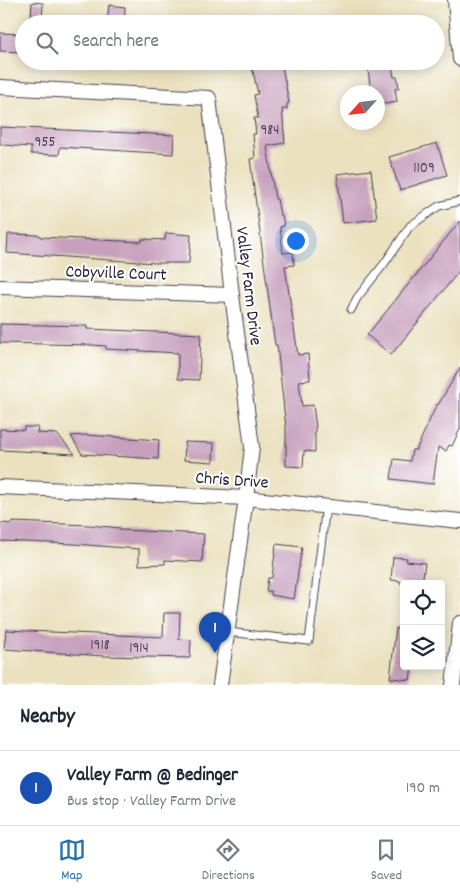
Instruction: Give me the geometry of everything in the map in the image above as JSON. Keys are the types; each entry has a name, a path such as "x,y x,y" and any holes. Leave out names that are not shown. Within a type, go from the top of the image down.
{"street":[{"path":"455,0 460,59"},
{"name":"Valley Farm Drive","path":"0,87 209,98 252,447 220,685"},
{"name":"Cobyville Court","path":"0,287 232,295"},
{"name":"Chris Drive","path":"0,487 246,498 460,521"},
{"path":"453,685 460,623"}],"lane":[{"path":"351,310 357,298 384,264 410,226 439,206 460,201"},
{"path":"227,632 309,641 326,506"}],"building":[{"path":"32,2 43,3 42,15 31,15"},
{"path":"109,5 125,7 125,15 108,15"},
{"path":"0,33 15,34 15,52 0,51"},
{"path":"283,70 289,103 287,104 287,109 282,109 285,143 267,146 275,199 277,199 284,226 280,227 283,253 293,252 294,265 285,266 298,355 308,354 310,380 299,381 302,406 313,405 316,427 315,452 304,451 303,467 286,466 286,428 277,345 275,345 250,159 255,158 253,134 256,134 254,118 258,118 254,95 258,94 253,71"},
{"path":"368,70 393,70 394,77 397,77 399,88 395,89 397,102 385,104 385,85 370,85"},
{"path":"0,127 174,135 173,154 60,147 59,155 31,154 31,147 0,144"},
{"path":"437,143 447,175 400,190 389,157"},
{"path":"371,170 377,219 343,223 337,174"},
{"path":"460,221 460,270 391,355 367,335"},
{"path":"166,233 191,235 189,263 155,263 7,253 8,234 142,242 142,239 165,240"},
{"path":"0,324 87,326 87,329 201,334 199,380 178,379 178,353 106,349 106,346 92,345 0,343"},
{"path":"460,368 460,429 452,446 449,445 446,451 438,447 433,484 391,479 394,459 410,461 412,450 416,450 437,404"},
{"path":"24,427 38,427 37,433 57,434 75,454 0,450 0,429 24,430"},
{"path":"86,435 159,440 158,459 82,454 71,436"},
{"path":"185,442 214,443 213,462 184,460"},
{"path":"13,522 89,525 120,528 120,530 204,534 202,562 165,560 165,564 139,565 139,549 0,541 0,523 12,524"},
{"path":"276,544 302,547 294,599 271,595 271,591 266,591 268,578 272,578"},
{"path":"393,557 407,558 406,561 425,563 423,580 391,580"},
{"path":"164,613 180,613 179,639 191,640 190,658 103,656 4,649 6,630 163,637"},
{"path":"396,628 400,628 400,670 411,670 410,680 390,678"}],"place":[{"name":"Valley Farm @ Bedinger","path":"215,653"}]}
